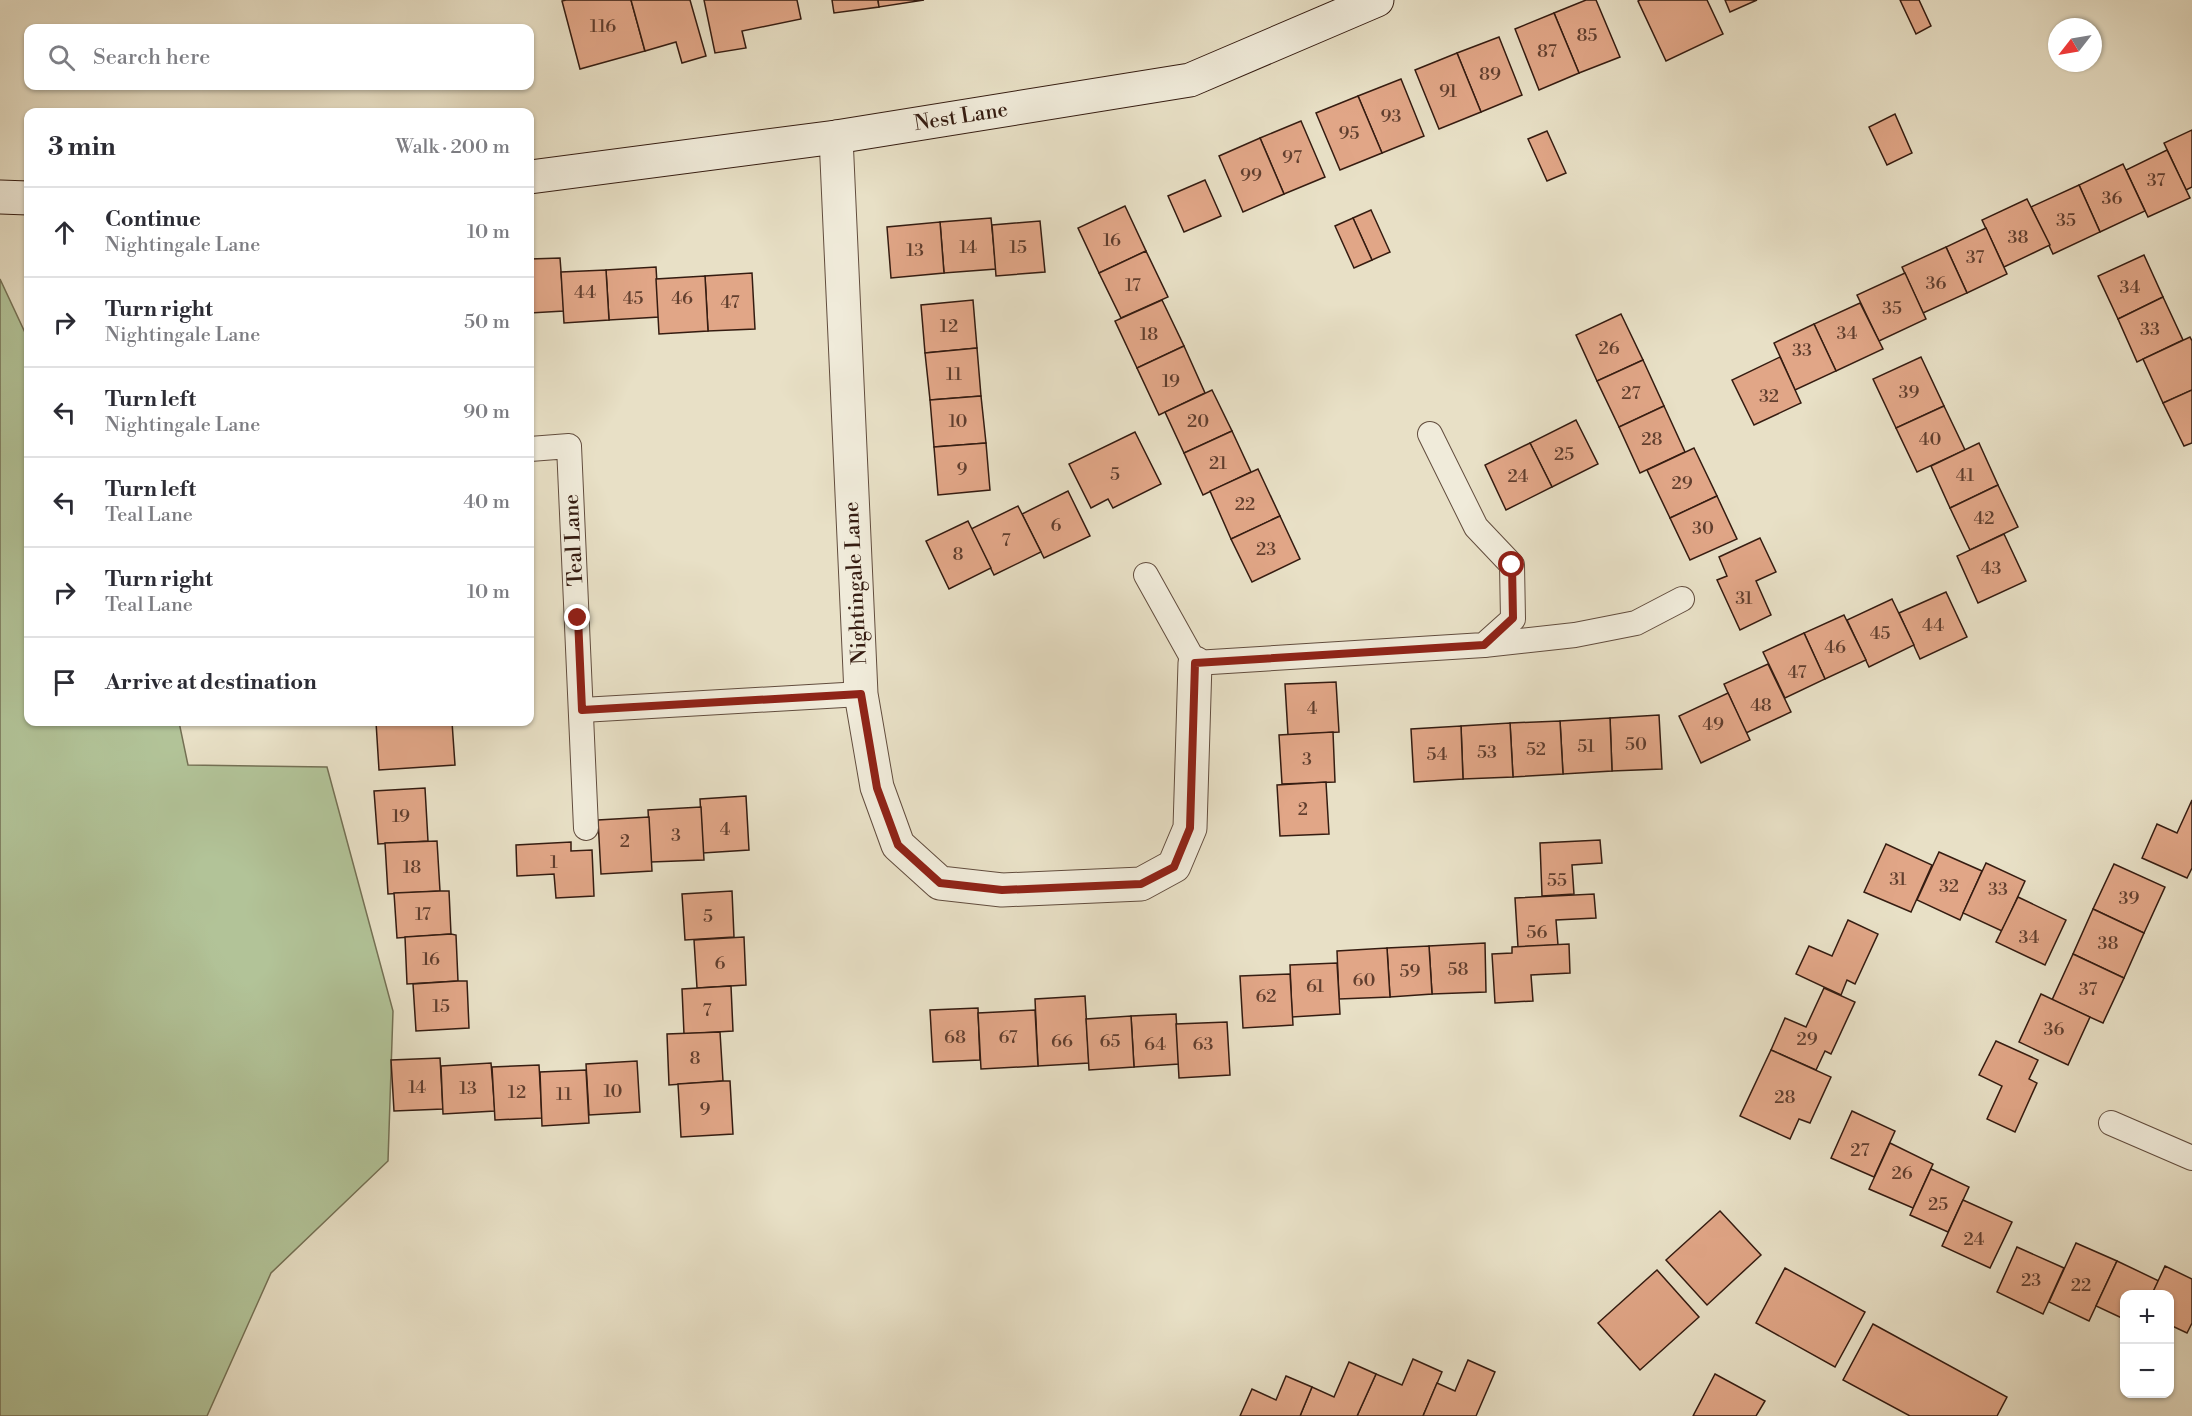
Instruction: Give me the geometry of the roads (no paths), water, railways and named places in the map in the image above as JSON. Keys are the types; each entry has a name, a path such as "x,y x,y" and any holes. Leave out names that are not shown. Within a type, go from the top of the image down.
{"street":[{"name":"Nest Lane","path":"534,176 836,137 1190,80 1377,0"},
{"name":"Nightingale Lane","path":"836,137 861,694 877,788 898,845 940,883 1002,890 1141,884 1174,867 1190,828 1195,663"},
{"path":"0,197 24,198"}],"lane":[{"path":"1430,434 1476,527 1512,565 1513,618 1484,645"},
{"name":"Teal Lane","path":"534,449 569,446 586,828"},
{"path":"1146,574 1195,663 1484,645 1575,635 1636,623 1682,599"},
{"path":"582,710 861,694"},
{"path":"2111,1123 2192,1158"}]}
